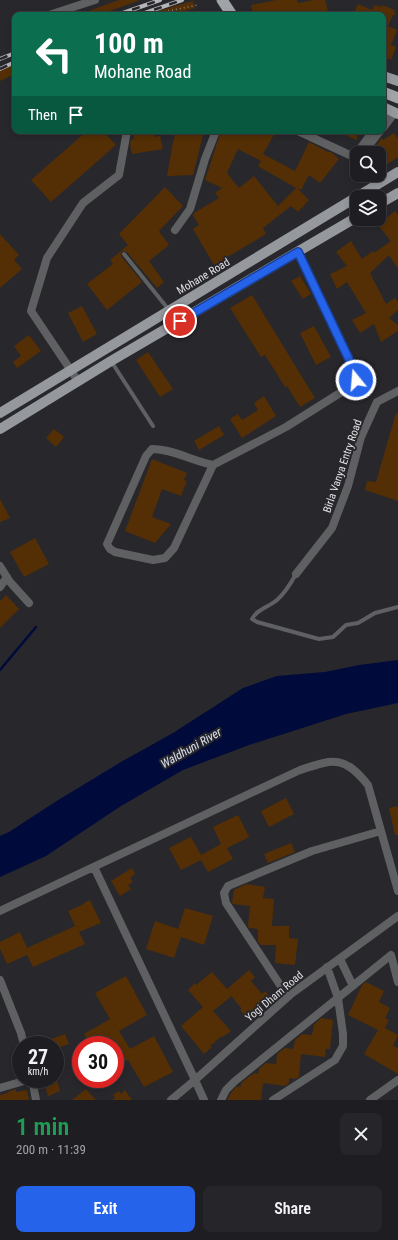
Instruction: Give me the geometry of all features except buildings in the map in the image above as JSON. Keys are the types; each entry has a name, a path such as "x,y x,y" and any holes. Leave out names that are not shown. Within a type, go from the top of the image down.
{"highway":[{"path":"217,0 224,12"},
{"path":"222,0 230,12"},
{"path":"386,85 398,90"},
{"path":"386,93 398,98"}],"main road":[{"path":"386,77 398,81"},
{"name":"Mohane Road","path":"0,413 398,172"},
{"path":"386,200 398,192"},
{"path":"0,429 111,361 350,221"}],"street":[{"path":"58,12 95,0"},
{"path":"78,381 31,311 47,258 83,203 119,175 126,134"},
{"path":"175,230 190,209 205,159 215,134"},
{"path":"304,134 354,158 371,134"},
{"path":"369,146 378,134"},
{"path":"213,465 202,463 160,449 152,449 146,456 107,544 110,549 115,552 153,560 165,558 174,548 213,465 286,427 351,386 356,380 355,372 298,252"},
{"name":"Birla Vanya Entry Road","path":"296,574 332,528 348,486 361,437 378,402 398,391"},
{"path":"0,566 7,577 29,603"},
{"path":"0,587 7,577"},
{"path":"0,911 300,770 325,762 335,761 347,765 359,774 368,785 398,891"},
{"path":"288,997 226,903 224,893 228,886 312,851 381,831"},
{"path":"94,867 204,1100"},
{"name":"Yogi Dham Road","path":"171,1100 288,997 398,916"},
{"path":"221,1100 226,1090 236,1081 391,956 398,982"},
{"path":"340,959 353,986"},
{"path":"273,1100 335,1060 343,1046 343,1034 338,998 327,967"},
{"path":"0,980 22,1036"},
{"path":"370,1100 398,1080"},
{"path":"0,1088 12,1085"},
{"path":"33,1088 36,1100"}],"lane":[{"path":"124,254 169,310"},
{"path":"111,361 153,426"},
{"path":"296,574 289,586 277,600 255,614 252,619 257,622 319,639 333,637 346,625 358,623 374,614 398,607"}],"path":[{"path":"168,11 198,4"}],"water":[{"name":"Waldhuni River","path":"398,660 398,703 346,714 249,745 183,770 121,806 46,856 0,877 0,836 9,832 121,762 173,733 243,688 277,676 325,672 359,665"}],"waterway":[{"path":"0,670 36,627"}],"railway":[{"path":"126,12 160,0"},
{"path":"148,12 182,0"},
{"path":"0,59 12,54"},
{"path":"0,69 12,63"}],"route":[{"path":"180,321 298,252 308,270 355,372 356,380"}]}
